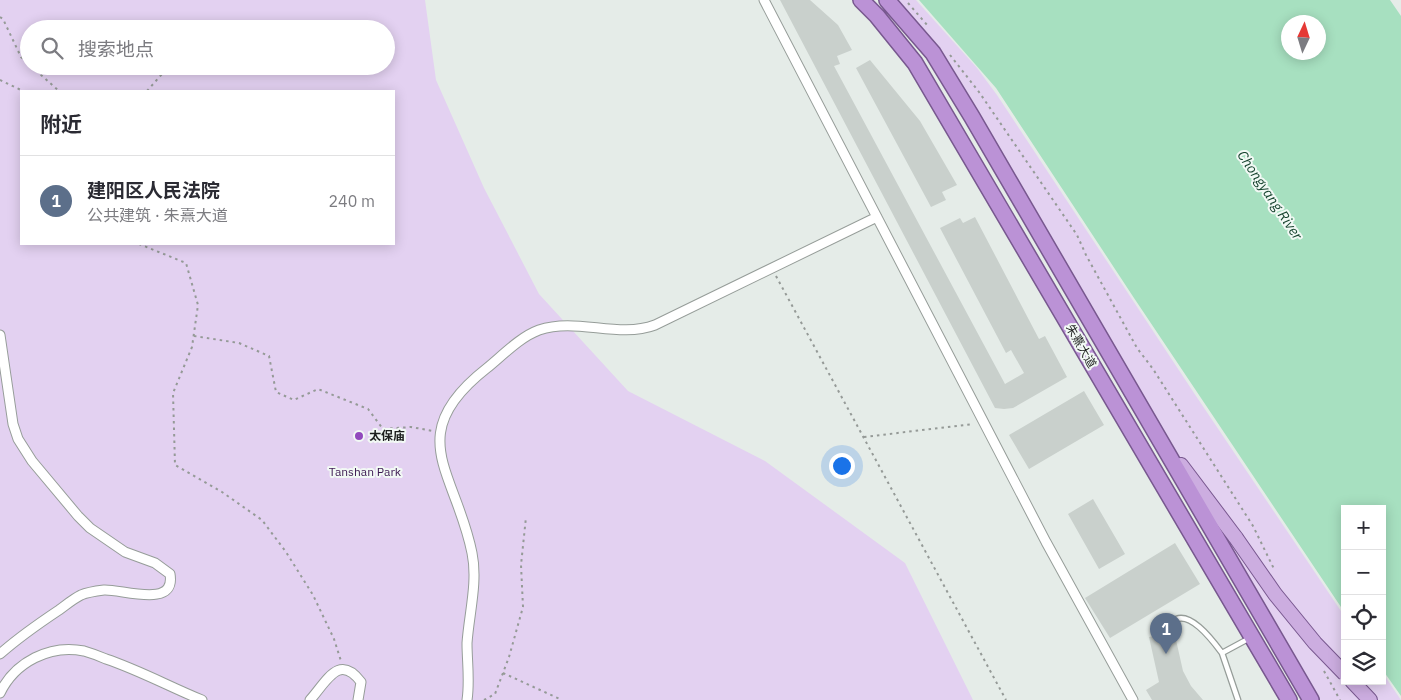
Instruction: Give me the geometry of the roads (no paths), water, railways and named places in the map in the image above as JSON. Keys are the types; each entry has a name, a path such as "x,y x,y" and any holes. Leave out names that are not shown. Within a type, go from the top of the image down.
{"highway":[{"name":"朱熹大道","path":"861,0 877,16 915,63 1289,700"},
{"name":"朱熹大道","path":"887,0 933,53 972,117 1312,700"}],"main road":[{"path":"1157,434 1236,538 1275,594 1315,643 1341,670"},
{"path":"1356,685 1370,700"}],"street":[{"path":"764,0 1046,542 1133,700"},
{"path":"467,700 467,644 474,570 468,538 443,467 440,450 444,417 451,402 480,373 533,333 553,327 642,330 877,217"},
{"path":"0,335 13,424 18,440 32,461 90,528 125,552 155,563 170,574 171,580 166,590 154,595 142,595 122,590 104,590 79,596 18,638 0,654"},
{"path":"0,693 5,682 20,667 38,656 59,651 83,651 126,666 202,700"},
{"path":"310,700 336,670 343,668 350,670 361,682 358,700"}],"lane":[{"path":"1172,622 1182,616 1196,625 1212,640 1222,653 1238,700"},
{"path":"1222,653 1252,637"}],"water":[{"name":"Chongyang River","path":"919,0 1390,0 1401,16 1401,696 1386,675 1386,505 1341,505 1341,607 996,88"}],"place":[{"name":"太保庙","path":"359,436"},
{"name":"建阳区人民法院","path":"1166,654"}],"park label":[{"name":"Tanshan Park","path":"365,472"}]}
